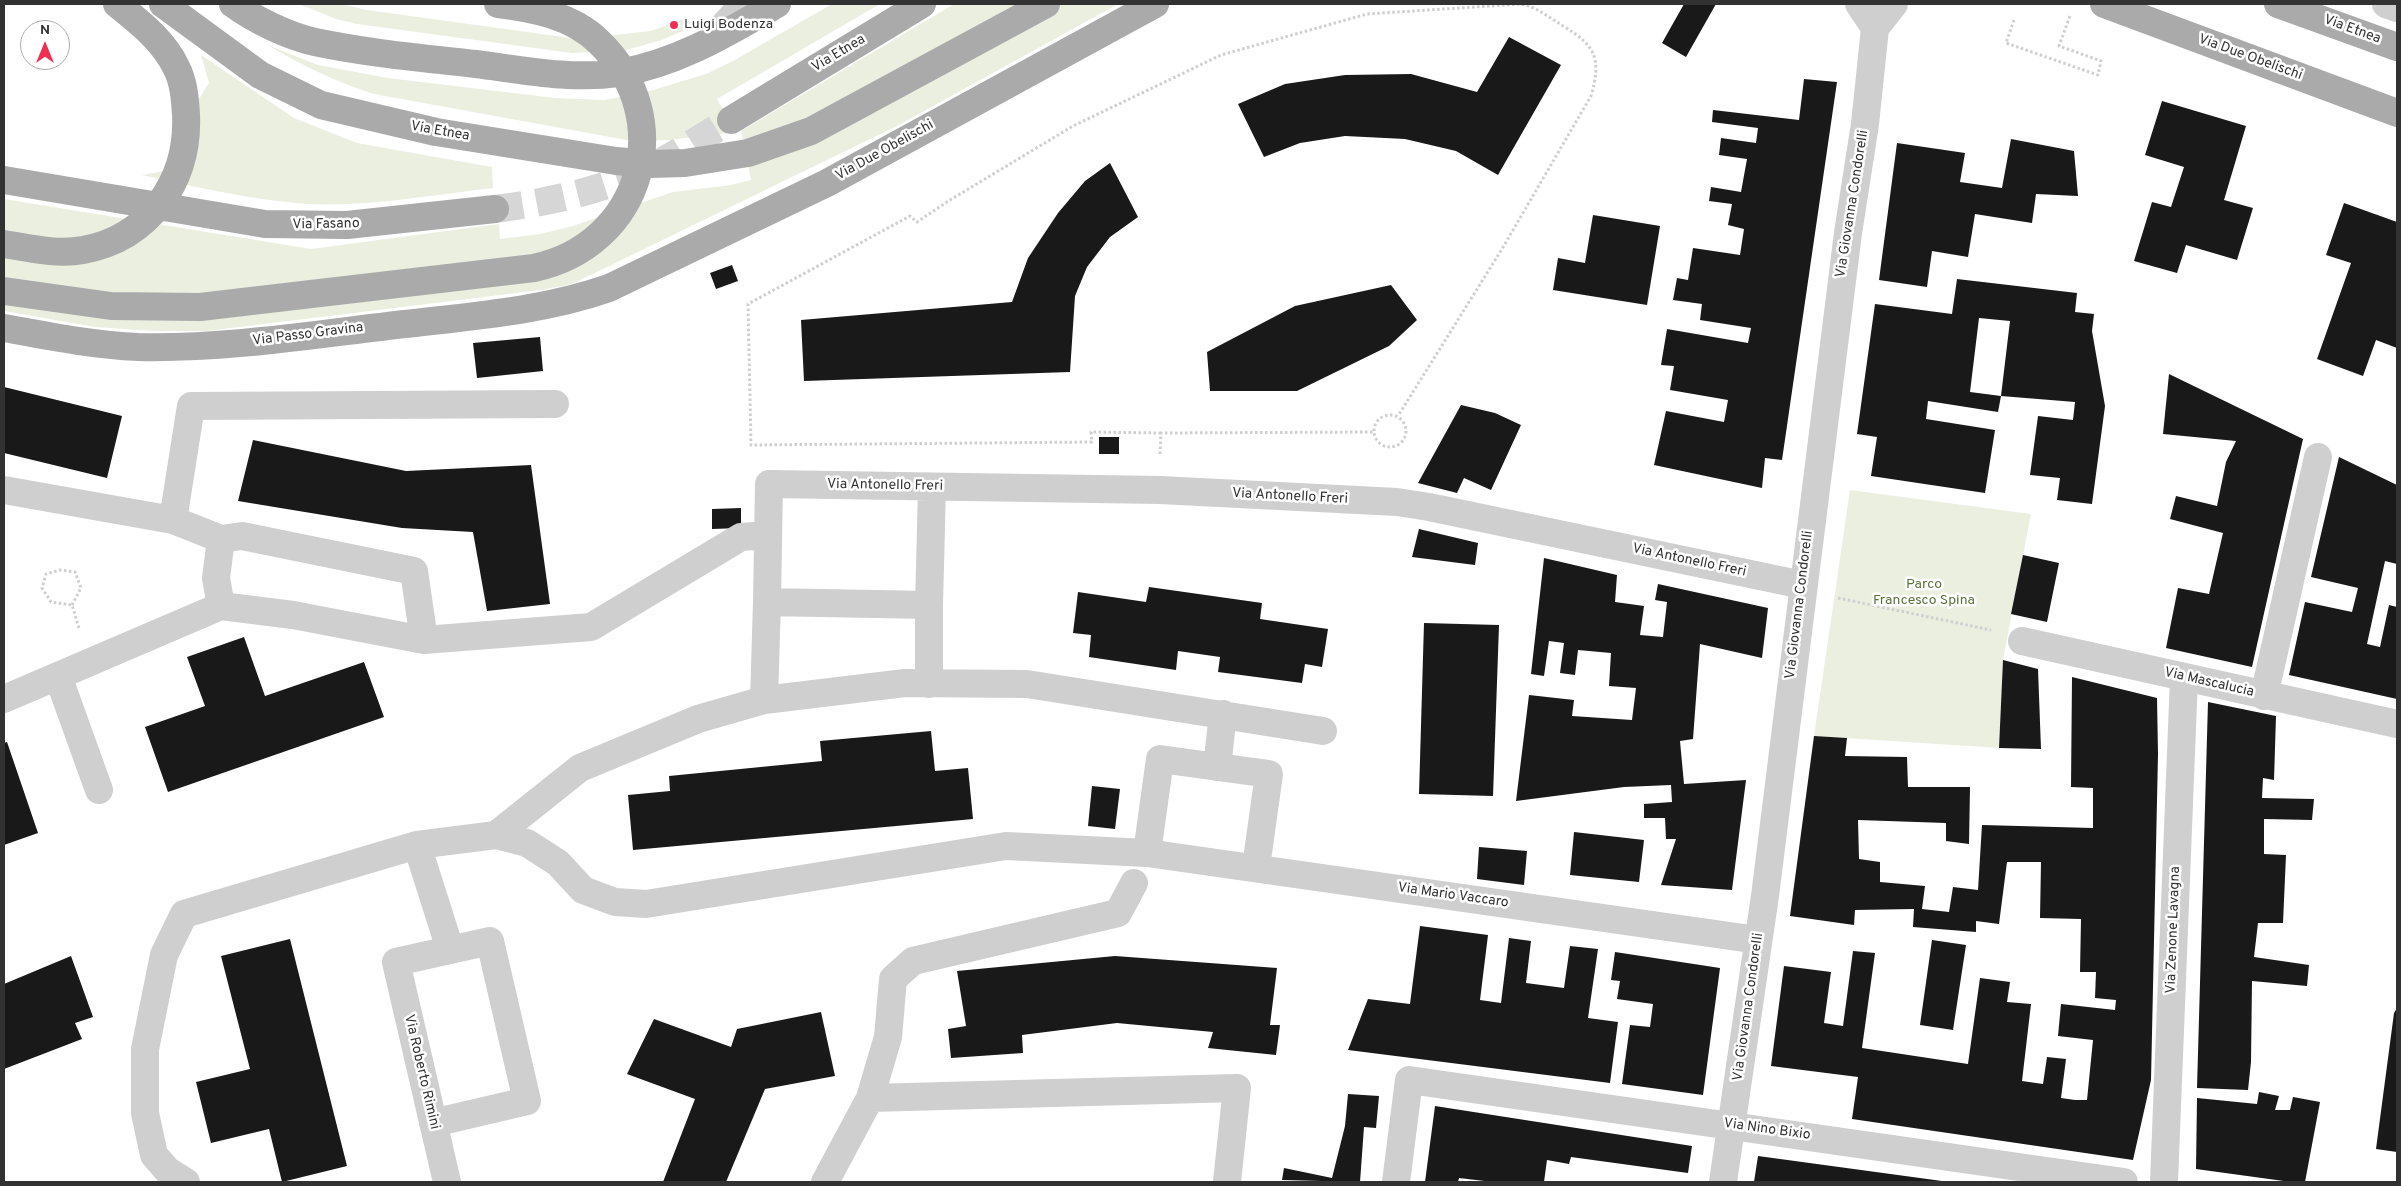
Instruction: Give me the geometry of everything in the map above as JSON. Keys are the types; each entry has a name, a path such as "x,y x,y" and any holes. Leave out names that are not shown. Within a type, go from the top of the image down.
{"main road":[{"path":"4,244 64,252 82,251 121,238 143,224 158,208 178,172 184,149 186,126 184,90 177,68 164,48 143,24 117,4"},
{"name":"Via Etnea","path":"163,4 260,75 321,105 436,132 616,161 650,164 685,163 748,153 786,141 831,121 1046,4"},
{"path":"233,4 276,28 313,42 390,54 557,74 618,73 654,65 704,47 778,4"},
{"path":"4,291 111,306 200,307 534,268 556,263 576,254 601,237 612,224 636,179 641,156 642,133 639,110 630,84 616,61 598,41 576,25 547,12 498,4"},
{"name":"Via Etnea","path":"730,120 922,4"},
{"name":"Via Due Obelischi","path":"609,288 827,183 1155,4"},
{"name":"Via Due Obelischi","path":"2104,4 2397,113"},
{"name":"Via Etnea","path":"2295,7 2397,47"},
{"name":"Via Fasano","path":"4,180 273,225 347,225 495,209"},
{"name":"Via Passo Gravina","path":"4,328 137,347 197,347 518,310 577,299 609,288"}],"street":[{"path":"704,47 744,4"},
{"path":"1858,4 1875,28 1894,4"},
{"path":"2386,4 2397,8"},
{"name":"Via Giovanna Condorelli","path":"1723,1182 1758,940 1848,232 1865,124 1875,28"},
{"path":"173,520 191,406 555,404"},
{"path":"2264,696 2318,457"},
{"name":"Via Antonello Freri","path":"768,535 768,484 1160,490 1396,502 1803,585"},
{"path":"929,684 932,488"},
{"path":"4,490 173,520 221,539 242,536 414,571 424,640"},
{"path":"4,699 221,606 293,615 424,640 591,627 741,537 768,535 764,700"},
{"path":"221,539 216,578 221,606"},
{"path":"767,602 929,605"},
{"name":"Via Mascalucia","path":"2022,641 2397,724"},
{"path":"58,676 99,790"},
{"name":"Via Zenone Lavagna","path":"2164,1182 2184,677"},
{"path":"186,1182 167,1170 154,1156 145,1113 145,1049 164,955 184,914 417,845 496,835 580,768 698,718 764,700 905,683 1027,684 1323,731"},
{"path":"1218,767 1223,714"},
{"path":"1148,853 1160,760 1218,767 1269,774 1256,867"},
{"name":"Via Mario Vaccaro","path":"496,835 527,843 558,863 583,890 615,902 646,904 1006,846 1148,853 1758,940"},
{"path":"417,845 450,949 490,941 527,1101 433,1123"},
{"path":"825,1182 870,1098 888,1037 893,979 913,961 1118,913 1134,883"},
{"name":"Via Roberto Rimini","path":"446,1182 396,962 450,949"},
{"name":"Via Nino Bixio","path":"1396,1182 1409,1080 2124,1182"},
{"path":"870,1098 1237,1088 1228,1182"}],"path":[{"path":"1374,432 1091,432 1092,442 751,445 748,304 910,216 916,222 1073,126 1221,55 1367,14 1511,5 1529,6 1580,36 1590,47 1595,69 1590,96 1502,249 1398,416"},
{"path":"2014,20 2006,43 2098,76 2102,61 2059,46 2072,12"},
{"path":"1390,414 1398,416 1404,422 1407,430 1405,439 1399,445 1383,446 1376,440 1374,432 1376,423 1382,417 1390,414"},
{"path":"1160,459 1161,433"},
{"path":"72,605 51,602 42,588 46,574 60,570 75,572 81,588 72,605 91,662"},
{"path":"1837,598 2007,633 2022,641"}],"green space":[{"path":"299,4 340,4 367,10 578,39 651,31 684,19 692,22 689,28 662,40 626,50 572,53 357,24 336,19"},
{"path":"832,4 880,4 717,99 736,132 669,140 632,141 374,94 319,72 267,45 318,65 388,78 555,98 604,100 643,93 706,74 733,61"},
{"path":"954,4 1118,4 897,126 572,284 541,290 207,331 155,331 95,327 4,311 4,199 311,249 499,224 500,239 540,234 573,226 673,192 731,185 751,180 741,131"},
{"path":"201,55 294,118 357,143 492,167 493,188 377,202 307,204 245,196 142,175 175,169 197,102 209,83"},
{"name":"Parco Francesco Spina","path":"1850,490 2031,514 2003,660 1999,748 1814,736"}],"building":[{"path":"1684,4 1716,4 1686,57 1662,43"},
{"path":"1509,37 1561,65 1498,175 1456,151 1405,139 1345,136 1300,143 1264,157 1238,104 1285,84 1345,75 1411,74 1477,92"},
{"path":"1804,79 1837,82 1782,460 1765,458 1762,488 1654,465 1666,411 1724,422 1728,400 1670,390 1674,366 1661,365 1667,329 1748,343 1751,328 1700,320 1702,304 1673,300 1677,278 1688,280 1693,248 1740,255 1744,229 1728,225 1732,204 1709,201 1711,187 1741,192 1747,159 1719,155 1721,138 1756,143 1758,128 1712,122 1713,110 1799,120"},
{"path":"2162,101 2246,126 2224,200 2253,208 2237,260 2186,245 2177,273 2134,261 2152,202 2171,207 2184,167 2145,155"},
{"path":"2011,139 2074,151 2078,196 2036,194 2032,223 1975,214 1968,257 1932,251 1927,287 1879,280 1897,143 1965,153 1960,182 2002,188"},
{"path":"1110,163 1138,217 1110,237 1087,267 1075,296 1070,372 804,381 801,320 1012,302 1028,258 1058,213 1085,181"},
{"path":"2344,203 2397,222 2397,348 2376,340 2363,376 2317,359 2351,263 2326,255"},
{"path":"1593,215 1660,226 1647,305 1553,290 1558,258 1585,263"},
{"path":"732,265 738,281 716,289 710,273"},
{"path":"1957,279 2077,293 2075,312 2094,314 2092,331 2105,406 2092,504 2057,500 2060,478 2030,475 2038,416 2073,420 2075,402 2001,396 1998,412 1928,401 1926,419 1995,430 1985,493 1871,476 1877,437 1857,434 1875,304 1952,314","holes":["1979,318 2010,321 2001,396 1970,392"]},
{"path":"1391,285 1417,320 1389,346 1297,391 1210,391 1207,352 1295,306"},
{"path":"540,337 543,371 477,378 473,343"},
{"path":"2169,374 2303,439 2252,667 2166,648 2178,588 2209,594 2223,533 2170,519 2176,496 2217,506 2226,462 2236,441 2163,434"},
{"path":"4,387 122,416 107,478 4,453"},
{"path":"1461,405 1495,413 1521,425 1491,490 1464,478 1457,493 1418,483"},
{"path":"1099,437 1119,437 1119,454 1099,454"},
{"path":"253,440 406,471 531,465 550,604 487,611 473,532 402,528 238,501"},
{"path":"2339,457 2397,485 2397,564 2385,561 2367,644 2380,647 2389,605 2397,607 2397,699 2289,675 2305,602 2352,612 2358,588 2311,577"},
{"path":"741,508 741,528 712,529 712,509"},
{"path":"1419,529 1478,543 1475,565 1412,557"},
{"path":"2023,555 2059,563 2047,622 2011,614"},
{"path":"1544,558 1617,575 1615,602 1644,606 1640,635 1663,637 1667,602 1655,600 1658,584 1768,608 1762,658 1700,644 1693,739 1680,741 1684,784 1746,780 1732,890 1661,885 1676,839 1666,839 1665,818 1644,818 1644,804 1672,802 1671,785 1624,787 1516,801 1529,695 1574,700 1572,716 1632,720 1636,688 1609,686 1611,653 1578,650 1575,675 1560,673 1564,643 1549,641 1544,676 1531,674"},
{"path":"1149,587 1262,603 1260,619 1328,629 1322,667 1305,664 1302,683 1218,672 1220,657 1178,651 1176,670 1089,657 1091,635 1073,633 1078,592 1146,602"},
{"path":"1424,623 1499,625 1493,796 1419,794"},
{"path":"244,637 265,696 364,662 384,717 168,792 145,727 205,706 187,657"},
{"path":"2003,660 2038,669 2041,749 1999,748"},
{"path":"2072,677 2157,698 2158,754 2151,1080 2133,1160 1852,1119 1858,1077 1771,1066 1784,966 1831,972 1824,1023 1843,1026 1853,951 1875,953 1862,1048 1968,1064 1980,978 2010,982 2007,1002 2031,1004 2022,1081 2043,1084 2047,1057 2066,1059 2061,1098 2075,1100 2087,1100 2093,1040 2058,1036 2061,1004 2115,1010 2116,1000 2095,998 2096,972 2080,972 2081,919 2040,918 2041,862 2007,862 1999,924 1976,921 1976,932 1913,927 1914,909 1855,910 1854,925 1790,916 1814,736 1847,738 1845,756 1907,757 1908,787 1970,787 1969,844 1946,841 1946,823 1858,820 1859,859 1880,862 1880,882 1925,886 1922,909 1949,912 1953,887 1978,890 1982,825 2093,828 2093,788 2071,787"},
{"path":"2208,702 2276,716 2274,780 2263,778 2262,798 2314,799 2312,820 2264,819 2264,854 2286,855 2283,923 2258,923 2254,957 2309,965 2307,986 2252,981 2251,1062 2248,1090 2197,1088"},
{"path":"931,731 935,771 968,768 973,819 633,850 628,795 670,791 669,776 822,761 820,741"},
{"path":"7,742 38,833 4,845 4,743"},
{"path":"1092,786 1120,789 1115,829 1088,826"},
{"path":"1574,832 1644,840 1639,882 1570,875"},
{"path":"1479,847 1527,851 1524,885 1477,879"},
{"path":"1420,926 1488,935 1480,1000 1501,1003 1509,938 1531,941 1526,983 1564,988 1570,946 1598,949 1588,1018 1618,1022 1610,1083 1348,1050 1368,999 1410,1004"},
{"path":"290,939 347,1166 282,1182 269,1129 211,1143 196,1082 250,1069 221,956"},
{"path":"1932,940 1966,945 1953,1030 1920,1025"},
{"path":"1615,952 1720,968 1703,1095 1622,1084 1630,1025 1650,1027 1653,1004 1617,999 1620,981 1611,980"},
{"path":"71,956 93,1017 75,1023 82,1039 4,1069 4,984"},
{"path":"1115,956 1277,968 1270,1025 1280,1025 1276,1055 1208,1048 1213,1032 1117,1023 1022,1035 1023,1053 951,1058 948,1029 966,1026 957,971"},
{"path":"2397,1008 2397,1152 2376,1149 2394,1013"},
{"path":"821,1012 835,1076 765,1089 726,1182 663,1182 695,1099 627,1074 654,1019 731,1047 737,1029"},
{"path":"2259,1092 2279,1096 2275,1110 2290,1110 2293,1097 2320,1102 2305,1182 2291,1182 2196,1169 2197,1098 2257,1104"},
{"path":"1348,1094 1379,1096 1376,1128 1364,1127 1360,1182 1282,1180 1284,1168 1332,1178 1345,1126"},
{"path":"1435,1106 1692,1146 1688,1173 1571,1157 1569,1164 1547,1160 1544,1182 1493,1182 1459,1178 1458,1182 1425,1182"},
{"path":"1758,1156 1942,1181 1942,1182 1754,1182"}],"tunnel":[{"path":"495,209 566,197 635,175 731,120"}],"place":[{"name":"Luigi Bodenza","path":"674,25"}]}
